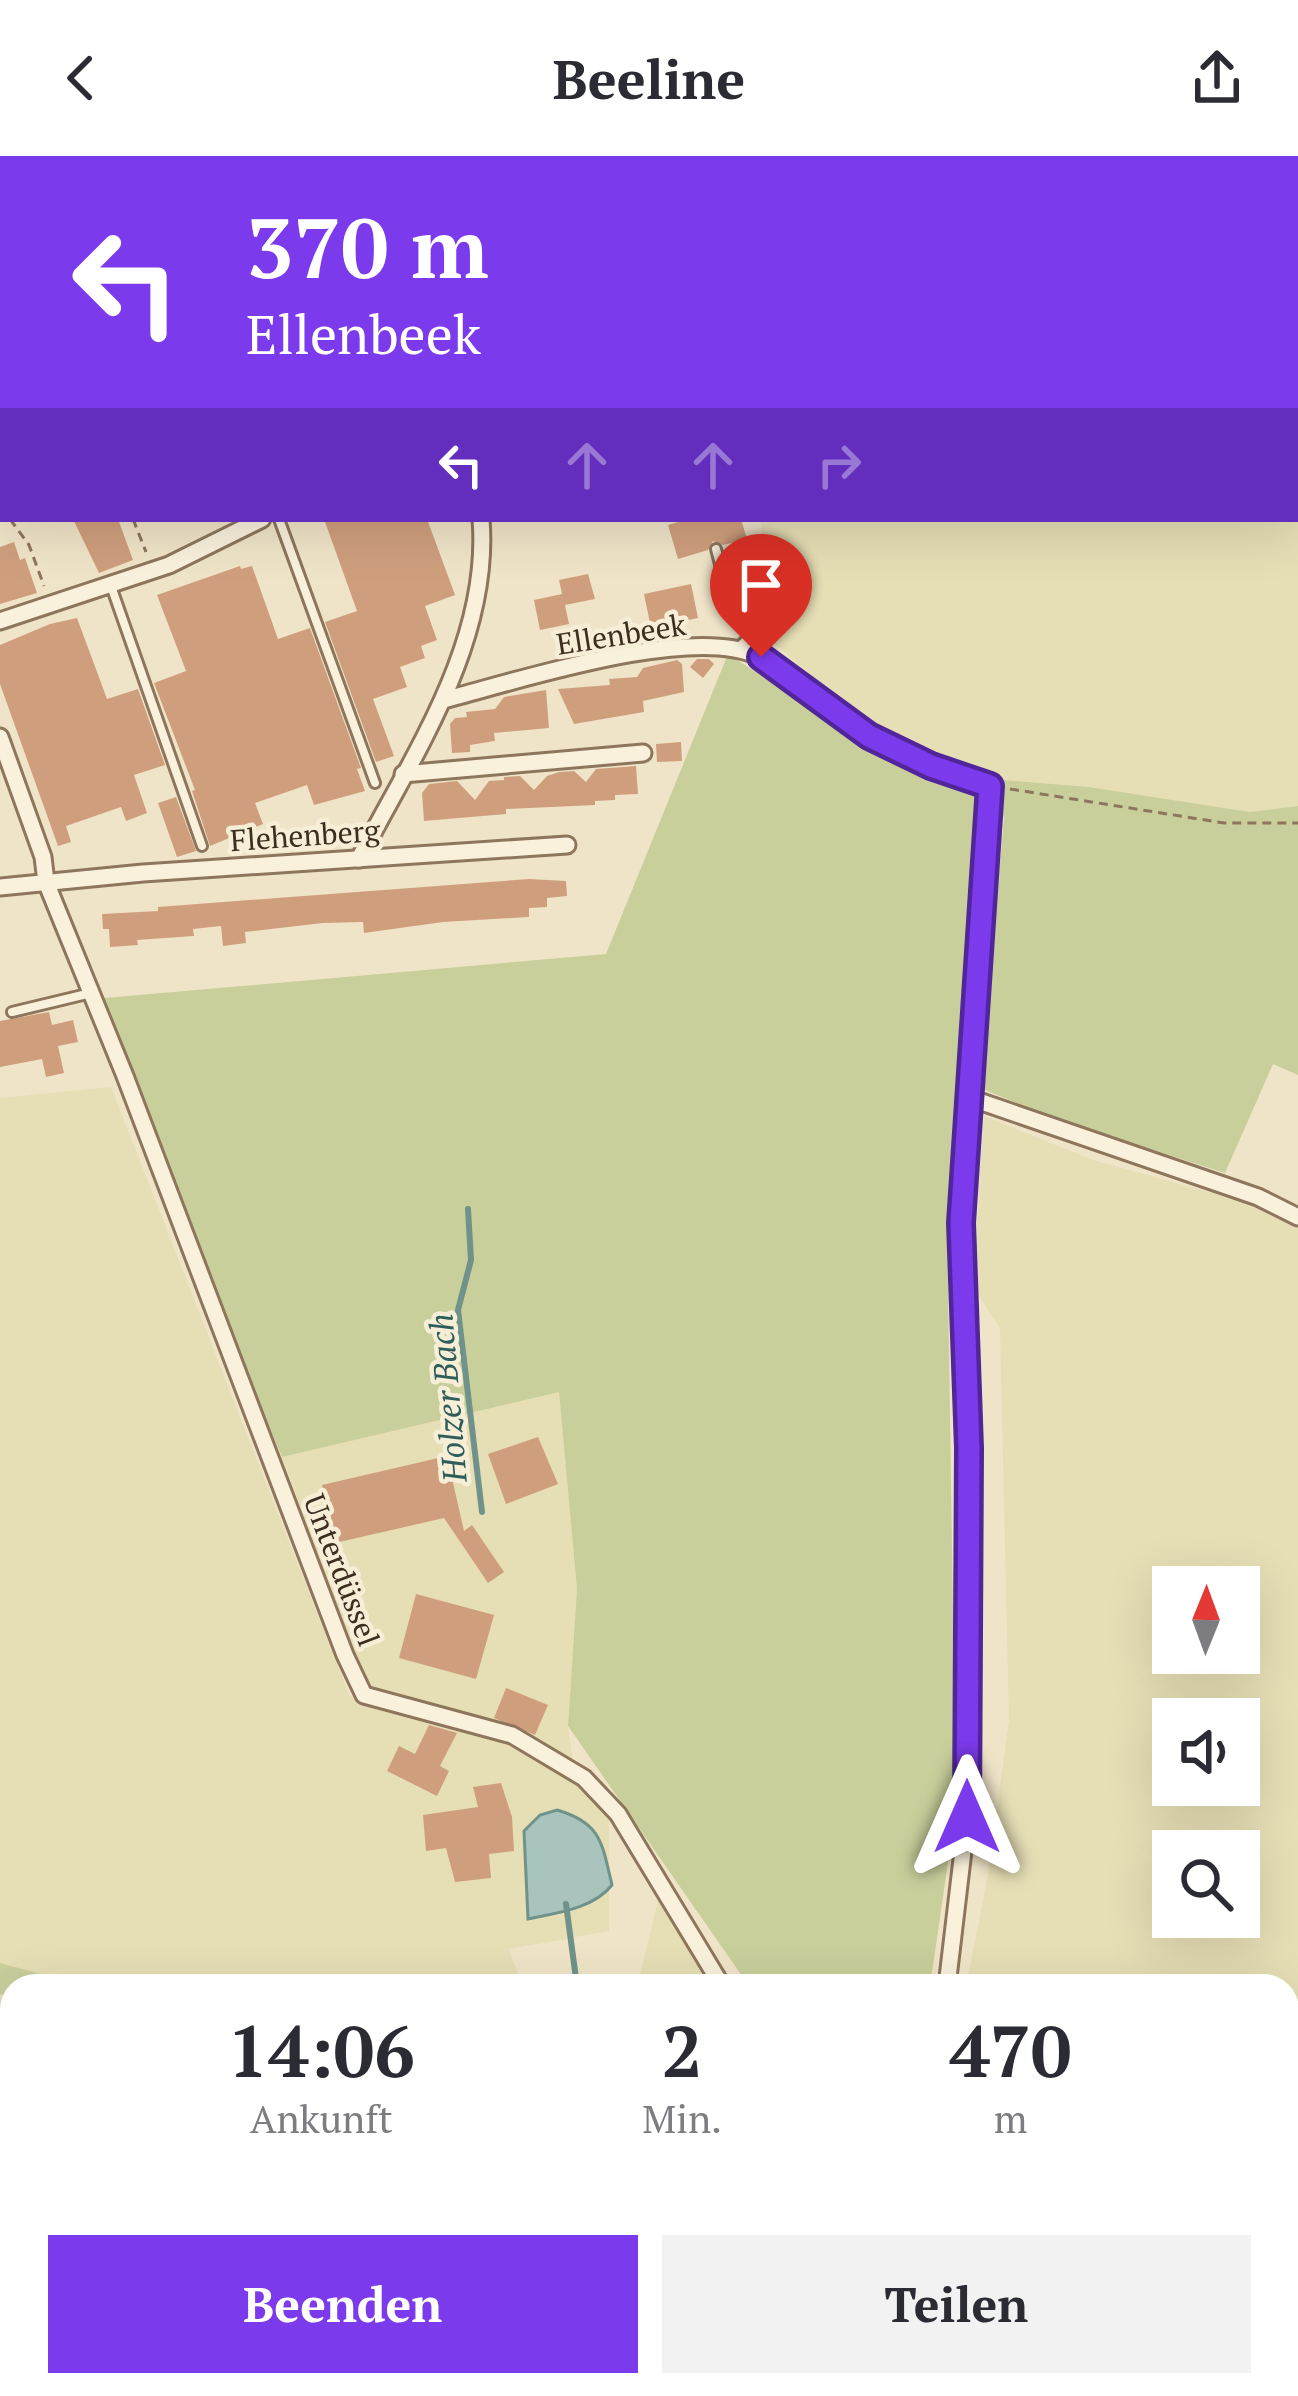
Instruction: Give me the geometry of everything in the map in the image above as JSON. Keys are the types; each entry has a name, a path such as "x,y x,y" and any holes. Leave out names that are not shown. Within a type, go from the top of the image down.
{"street":[{"path":"0,621 153,570 256,522"},
{"path":"358,859 443,700 475,602 482,522"},
{"name":"Ellenbeek","path":"443,700 640,653 727,646 761,657 869,736 931,766 990,786"},
{"path":"0,737 43,857 46,882 91,993"},
{"path":"403,774 643,753"},
{"path":"948,1974 967,1817 969,1448 961,1223 990,786"},
{"name":"Flehenberg","path":"0,887 567,845"},
{"name":"Unterdüssel","path":"91,993 364,1695 512,1736 584,1778 618,1814 715,1974"},
{"path":"970,1098 1258,1197 1298,1217"}],"lane":[{"path":"280,522 375,783"},
{"path":"716,549 722,572 746,595 747,638 737,649"},
{"path":"110,585 202,846"},
{"path":"12,1012 91,993"}],"path":[{"path":"12,522 29,544 50,604"},
{"path":"134,522 153,570"},
{"path":"990,786 1224,823 1298,823"}],"shaded area":[{"path":"761,522 1298,522 1298,806 1250,812 1089,787 992,779 867,724 764,635"},
{"path":"111,1087 349,1695 374,1709 282,1457 559,1391 577,1589 568,1727 576,1784 609,1818 609,1931 508,1949 518,1974 41,1974 0,1963 0,1098"},
{"path":"984,1116 1093,1160 1263,1207 1298,1222 1298,1974 968,1974 1009,1721 1000,1328 973,1287"},
{"path":"660,1893 709,1974 640,1974"}],"green space":[{"path":"728,654 853,735 977,793 947,1221 956,1808 932,1974 741,1974 568,1726 577,1589 559,1392 282,1457 93,999 606,954"},
{"path":"992,779 1089,787 1250,812 1298,806 1298,1075 1273,1064 1225,1173 1051,1117 980,1088 1004,818"},
{"path":"0,1963 41,1974 0,1974"}],"water":[{"path":"557,1810 583,1821 598,1837 612,1885 584,1905 528,1919 524,1831 540,1815"}],"building":[{"path":"74,522 119,522 133,560 99,573"},
{"path":"325,522 428,522 455,595 425,606 437,640 421,646 425,658 400,667 407,687 373,699 394,756 376,762 325,622 357,611"},
{"path":"742,522 747,539 723,545 713,541 708,550 678,559 668,525"},
{"path":"14,542 37,593 0,604 0,547"},
{"path":"252,566 278,639 310,628 365,791 314,805 307,785 255,803 263,824 210,846 195,790 154,683 186,671 157,595"},
{"path":"588,574 595,599 565,605 569,624 540,630 534,600 562,594 559,580"},
{"path":"691,584 698,618 651,628 644,594"},
{"path":"77,618 107,699 138,689 165,765 134,775 147,813 126,821 121,807 66,826 71,842 58,846 0,684 0,645"},
{"path":"697,659 714,664 703,678 690,667"},
{"path":"677,660 682,664 684,692 643,701 644,712 574,724 558,689 610,685 609,679 637,677 643,668"},
{"path":"546,690 549,728 494,733 495,741 470,745 470,752 452,753 450,724 455,718 495,709 504,697"},
{"path":"681,742 682,761 657,762 656,744"},
{"path":"636,766 638,794 615,795 615,800 424,821 422,793 429,784 457,781 475,800 489,781 504,777 520,776 534,790 547,776 559,772 574,771 586,782 596,769"},
{"path":"176,797 196,851 177,857 158,803"},
{"path":"529,879 566,881 567,896 547,898 547,907 529,908 529,917 364,933 363,922 323,923 245,932 246,943 223,946 221,926 193,929 194,936 110,947 109,929 103,929 102,914 158,911 158,907"},
{"path":"49,1012 52,1025 73,1020 78,1042 58,1046 64,1073 46,1077 42,1059 0,1067 0,1021"},
{"path":"538,1437 558,1484 506,1504 488,1454"},
{"path":"447,1456 464,1531 472,1525 504,1572 488,1583 444,1518 335,1543 322,1485"},
{"path":"416,1594 494,1615 476,1679 399,1658"},
{"path":"506,1688 548,1705 535,1735 494,1718"},
{"path":"429,1725 457,1733 440,1766 449,1771 437,1796 387,1771 399,1746 415,1754"},
{"path":"501,1783 512,1817 514,1851 489,1854 491,1878 455,1882 446,1848 426,1851 423,1815 478,1807 473,1787"}],"waterway":[{"name":"Holzer Bach","path":"468,1209 471,1260 458,1310 482,1512"},
{"name":"Holzer Bach","path":"566,1904 575,1974"}],"route":[{"path":"761,657 869,736 931,766 990,786 961,1223 969,1448 967,1817"}]}
